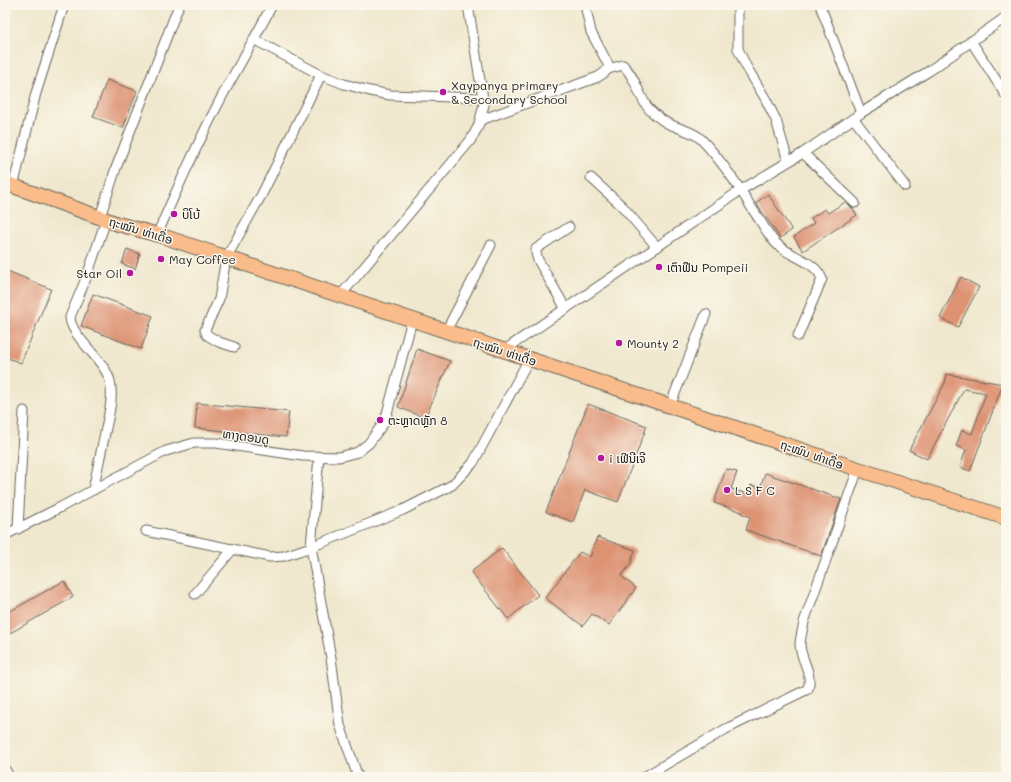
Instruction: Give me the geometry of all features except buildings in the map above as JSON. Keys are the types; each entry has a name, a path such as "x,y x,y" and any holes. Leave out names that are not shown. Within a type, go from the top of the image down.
{"main road":[{"name":"ຖະໝົນ ທ່າເດື່ອ","path":"9,185 103,219 158,235 1006,518"}],"street":[{"path":"9,185 64,5"},
{"path":"93,490 111,402 110,381 100,361 75,331 70,321 70,317 87,276 116,168 179,5"},
{"path":"158,235 195,150 218,104 255,40 272,5"},
{"path":"340,296 470,141 481,120 484,105 468,5"},
{"path":"585,5 591,32 608,64 608,68"},
{"path":"738,5 738,49 776,120 788,161"},
{"path":"820,5 858,116 905,186"},
{"path":"504,351 741,190 803,153 1006,18"},
{"path":"255,40 321,75 350,85 390,95 483,98"},
{"path":"971,41 1005,94"},
{"path":"481,120 598,77 608,68 623,65 631,75 649,109 664,122 693,133 700,138 741,190 773,240 782,249 816,268 820,272 822,279 798,336"},
{"path":"234,347 219,342 207,335 205,330 219,299 226,258 262,194 321,75"},
{"path":"803,153 855,203"},
{"path":"591,178 622,206 657,246"},
{"path":"566,309 538,260 536,249 569,227"},
{"path":"446,331 491,245"},
{"path":"670,406 706,314"},
{"name":"ທາງດອນດູ","path":"5,535 166,451 194,443 216,443 302,456 320,457 339,457 358,452 369,443 385,421 412,320"},
{"path":"146,531 270,557 284,556 311,547 403,510 452,485 473,463 529,359"},
{"path":"18,529 24,411"},
{"path":"320,457 311,547 331,658 340,725 358,777"},
{"path":"644,777 726,729 808,688 810,681 809,674 802,655 800,644 804,622 858,469"},
{"path":"195,594 233,549"},
{"path":"5,769 10,777"}],"place":[{"name":"Xaypanya primary & Secondary School","path":"443,92"},
{"name":"ບິໂບ້","path":"174,214"},
{"name":"May Coffee","path":"161,259"},
{"name":"ເຕົາຟືນ Pompeii","path":"659,267"},
{"name":"Star Oil","path":"130,273"},
{"name":"Mounty 2","path":"619,343"},
{"name":"ຕະຫຼາດຫຼັກ 8","path":"380,420"},
{"name":"i ເຟີນີເຈີ","path":"601,458"},
{"name":"L S F C","path":"727,490"}]}
